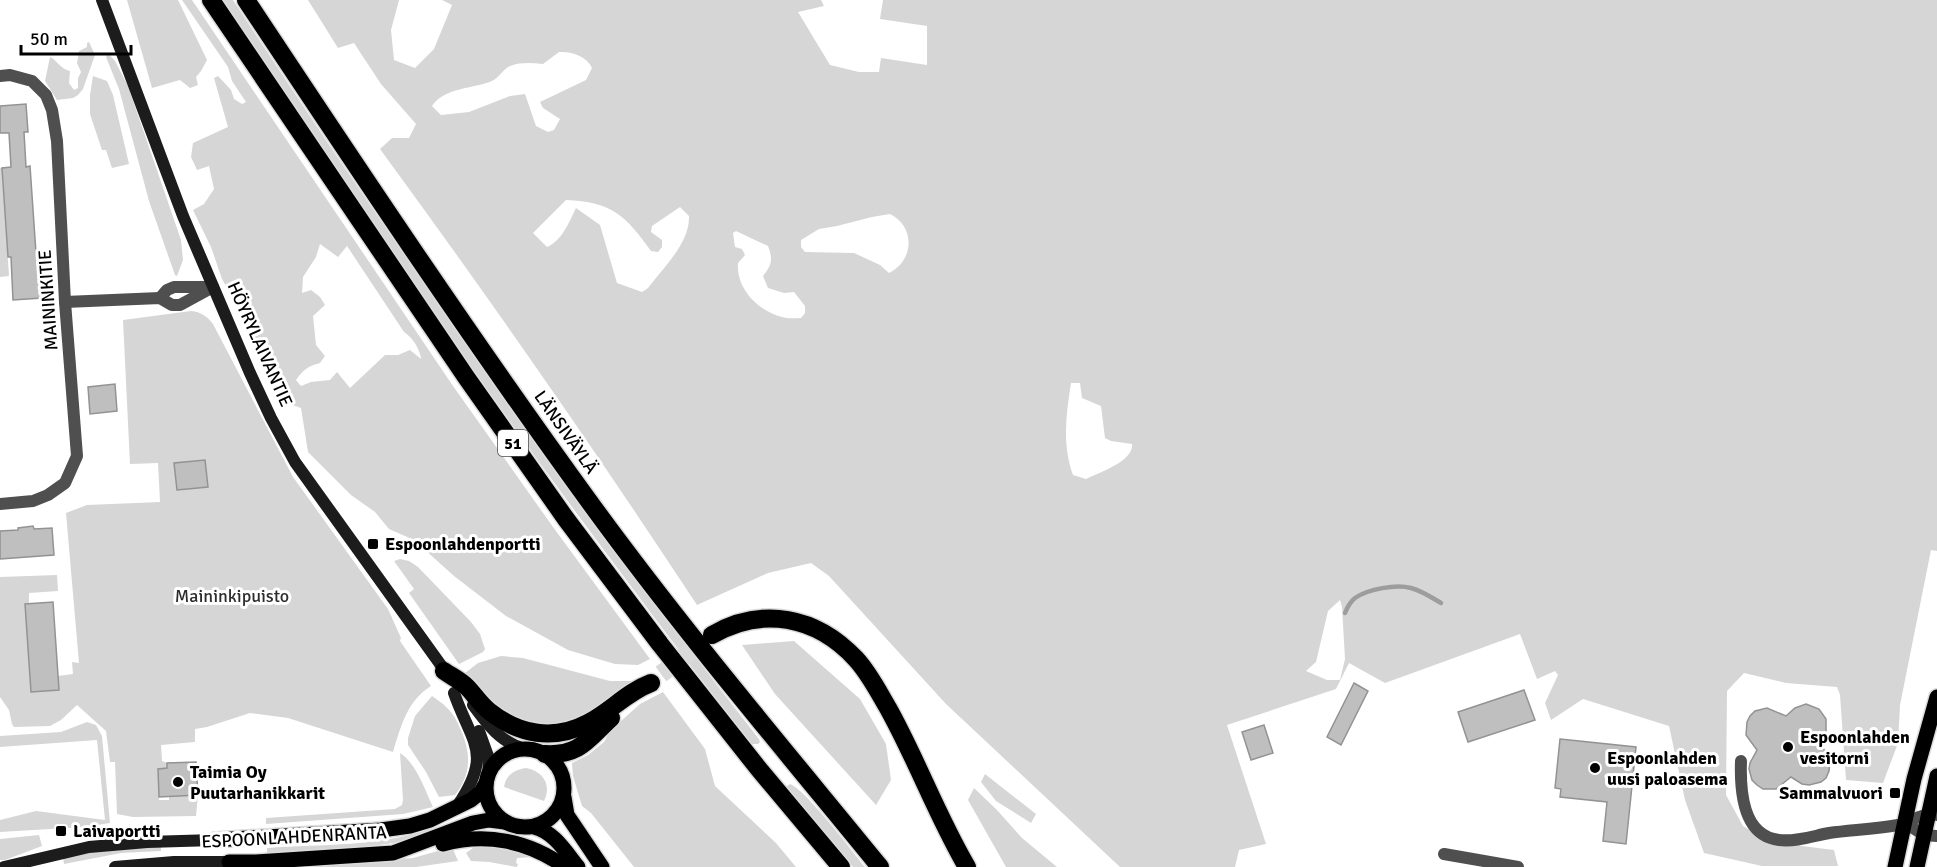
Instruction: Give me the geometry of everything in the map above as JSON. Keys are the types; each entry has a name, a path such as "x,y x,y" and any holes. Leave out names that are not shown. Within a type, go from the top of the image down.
{"highway":[{"name":"51","path":"212,0 453,358 566,519 758,768 841,867"},
{"name":"LÄNSIVÄYLÄ","path":"246,0 475,338 591,504 696,642 880,867"},
{"path":"712,636 724,628 748,620 780,618 811,626 840,644 872,679 901,731 967,867"},
{"path":"444,671 465,685 486,710 501,720 516,728 547,735 559,734 590,722 635,689 656,678 584,745 567,753 545,754"}],"main road":[{"name":"HÖYRYLAIVANTIE","path":"102,0 183,216 250,373 295,462 444,671 505,741 525,749"},
{"name":"HÖYRYLAIVANTIE","path":"444,671 454,693 479,731 488,756 487,779"},
{"path":"454,693 477,751 475,776 458,806"},
{"path":"1895,867 1914,779 1937,697"},
{"path":"564,797 560,807 544,823 524,828 505,822 496,815 486,794 487,779 499,759 516,750 525,749 545,754 555,762 562,773 567,815 602,867"},
{"path":"1917,867 1931,835 1937,776"},
{"name":"ESPOONLAHDENRANTA","path":"4,867 89,847 381,830 410,826 430,820 475,797 481,792 487,779"},
{"name":"ESPOONLAHDENRANTA","path":"115,867 167,862 229,864 393,853 473,823 489,820 505,822"},
{"path":"534,827 550,834 578,867"},
{"path":"393,853 417,851 463,838 492,838 533,849 565,867"},
{"path":"205,864 215,840"},
{"path":"215,840 229,864"}],"street":[{"name":"MAININKITIE","path":"0,76 10,75 32,81 46,95 52,110 57,141 76,456 65,483 48,495 33,501 0,504"},
{"path":"160,298 167,290 174,287 213,287"},
{"path":"65,302 160,298 172,305 180,305 213,287"},
{"path":"1741,761 1743,802 1748,816 1757,829 1768,837 1778,840 1794,840 1905,823 1933,814"},
{"path":"1905,823 1931,835"},
{"path":"1444,854 1518,867"}],"green space":[{"path":"127,0 178,0 207,60 196,77 198,85 190,88 180,80 152,88"},
{"path":"182,0 192,0 453,386 650,659 638,665 615,664 568,650 506,616 454,576 414,540 389,529 375,512 351,495 308,452 301,408 287,403 276,390 249,326 222,279 211,247 193,210 204,204 214,189 209,166 197,170 191,157 193,143 228,127 214,78 218,76 231,90 234,99 242,104 246,102 232,81 228,67","holes":["320,244 338,257 347,246 404,332 416,344 421,359 410,350 398,355 385,355 350,388 337,372 330,380 311,382 301,386 296,380 309,367 320,363 325,356 316,345 313,316 325,305 320,297 311,290 302,293 303,277 316,257"]},
{"path":"223,0 233,0 359,189 488,375 621,559 759,739 758,744 752,744 702,681 569,503 368,218"},
{"path":"308,0 399,0 391,30 394,60 415,68 434,49 452,5 442,0 821,0 824,6 798,12 830,65 859,72 879,72 881,58 927,65 927,26 880,19 883,0 1937,0 1937,551 1931,550 1900,705 1898,743 1883,783 1846,780 1840,695 1837,687 1786,683 1744,673 1727,691 1726,795 1743,826 1770,842 1834,850 1838,866 1762,866 1704,853 1685,800 1669,726 1583,699 1551,720 1545,703 1558,675 1555,671 1537,679 1520,634 1385,683 1349,663 1336,689 1227,725 1266,844 1239,850 1235,867 1120,867 946,704 829,576 811,563 768,573 697,605 542,375 380,149 392,138 409,138 416,124 381,84 354,43 338,48","holes":["559,52 564,52 583,57 592,68 586,80 540,102 543,108 560,119 554,130 548,132 536,126 525,94 510,96 469,112 441,115 432,106 444,95 492,81 510,66 522,63 543,64","566,200 595,204 616,213 633,228 651,251 658,252 662,247 662,240 651,232 652,226 680,207 689,216 685,236 680,245 668,264 642,292 617,283 600,225 576,208 561,236 547,247 533,233","890,214 898,219 908,235 909,243 904,260 889,273 880,265 854,253 805,252 801,247 801,240 819,229","736,231 768,246 771,262 763,276 768,288 784,293 794,292 805,306 805,313 801,318 787,318 773,314 750,297 738,272 738,263 745,255 742,249 735,247 733,233","1071,383 1080,383 1082,398 1101,406 1105,438 1132,444 1128,456 1086,479 1073,475 1066,441","1340,600 1345,659 1340,680 1327,680 1306,671 1316,662 1328,611"]},
{"path":"89,42 95,55 83,89 73,98 57,100 45,81 50,57 70,71 69,83 74,90 78,88 78,78 81,72 77,63 79,51 87,47"},
{"path":"108,53 115,61 128,86 181,240 183,260 177,276 149,201 119,89 106,57"},
{"path":"93,76 107,81 113,95 129,164 112,168 106,150 102,150 90,114"},
{"path":"0,168 2,168 9,276 0,277"},
{"name":"Maininkipuisto","path":"191,311 204,315 213,324 293,477 388,609 401,638 400,641 431,686 416,699 406,715 393,752 288,718 250,713 195,729 195,742 161,745 162,761 167,763 167,768 158,769 159,800 169,800 169,796 198,795 196,816 133,817 117,814 115,762 110,762 106,731 77,705 61,720 50,726 14,727 12,724 9,710 0,697 0,577 57,575 58,591 29,593 29,603 26,604 31,692 59,690 58,676 73,674 72,662 79,663 66,513 87,505 160,502 158,463 130,464 123,320"},
{"path":"400,559 409,561 418,567 471,622 480,634 485,649 483,652 459,664 409,593 414,589 394,561"},
{"path":"794,641 860,699 886,744 891,780 876,805 775,694 742,645"},
{"path":"501,656 523,658 610,681 633,681 586,717 558,726 524,723 488,702 465,673 478,663"},
{"path":"663,692 705,749 715,786 776,843 796,867 634,867 591,813 582,806 573,776 572,763 588,755 604,742 611,730 640,704"},
{"path":"432,696 453,715 464,737 468,754 467,771 455,795 439,797 408,745 415,716"},
{"path":"87,722 96,725 102,736 110,823 84,827 0,832 0,820 36,811 105,820 97,740 0,747 0,736 61,732"},
{"path":"400,753 411,763 433,807 403,814 266,824 266,818 395,809 402,805 403,800"},
{"path":"526,768 537,772 544,780 547,790 544,801 504,787 511,774"},
{"path":"985,774 1036,814 1031,823 996,801 981,782"},
{"path":"790,784 807,797 865,867 853,867 787,788"},
{"path":"974,788 1022,838 1057,867 1006,867 968,800"},
{"path":"432,828 434,833 393,843 267,854 267,848 372,842 393,839"},
{"path":"39,835 42,846 0,860 0,839"},
{"path":"161,845 161,851 121,853 64,864 63,858 110,849"},
{"path":"477,845 514,850 535,857 517,858 517,867 471,861 466,853"},
{"path":"452,847 458,861 416,867 267,867 413,858"}],"building":[{"path":"26,104 28,132 24,132 26,167 30,166 36,253 39,253 42,298 13,300 2,168 11,167 9,133 0,133 0,106"},
{"path":"115,384 117,411 90,414 88,387"},
{"path":"205,460 208,487 177,490 174,463"},
{"path":"33,526 34,529 52,528 54,555 0,559 0,531"},
{"path":"53,602 59,690 31,692 25,604"},
{"path":"1354,683 1368,691 1341,745 1327,737"},
{"path":"1524,690 1535,720 1468,742 1458,712"},
{"name":"Espoonlahden vesitorni","path":"1806,704 1819,709 1826,719 1826,732 1819,744 1830,760 1826,778 1809,785 1802,784 1791,777 1776,789 1763,789 1752,780 1749,769 1757,750 1746,735 1750,716 1755,711 1767,708 1786,716 1795,708"},
{"path":"1264,725 1273,753 1251,760 1242,732"},
{"name":"Espoonlahden uusi paloasema","path":"1560,739 1636,747 1626,844 1603,841 1607,802 1560,797 1561,789 1555,788"},
{"name":"Taimia Oy Puutarhanikkarit","path":"196,762 198,795 159,797 158,769 167,768 167,763"}],"waterway":[{"path":"1345,613 1355,598 1367,592 1390,587 1415,589 1441,603"}],"tunnel":[{"path":"661,674 710,637"}],"place":[{"name":"Espoonlahdenportti","path":"373,544"},
{"name":"Espoonlahden vesitorni","path":"1788,747"},
{"name":"Espoonlahden uusi paloasema","path":"1595,768"},
{"name":"Taimia Oy Puutarhanikkarit","path":"178,782"},
{"name":"Sammalvuori","path":"1895,793"},
{"name":"Laivaportti","path":"61,831"}]}
